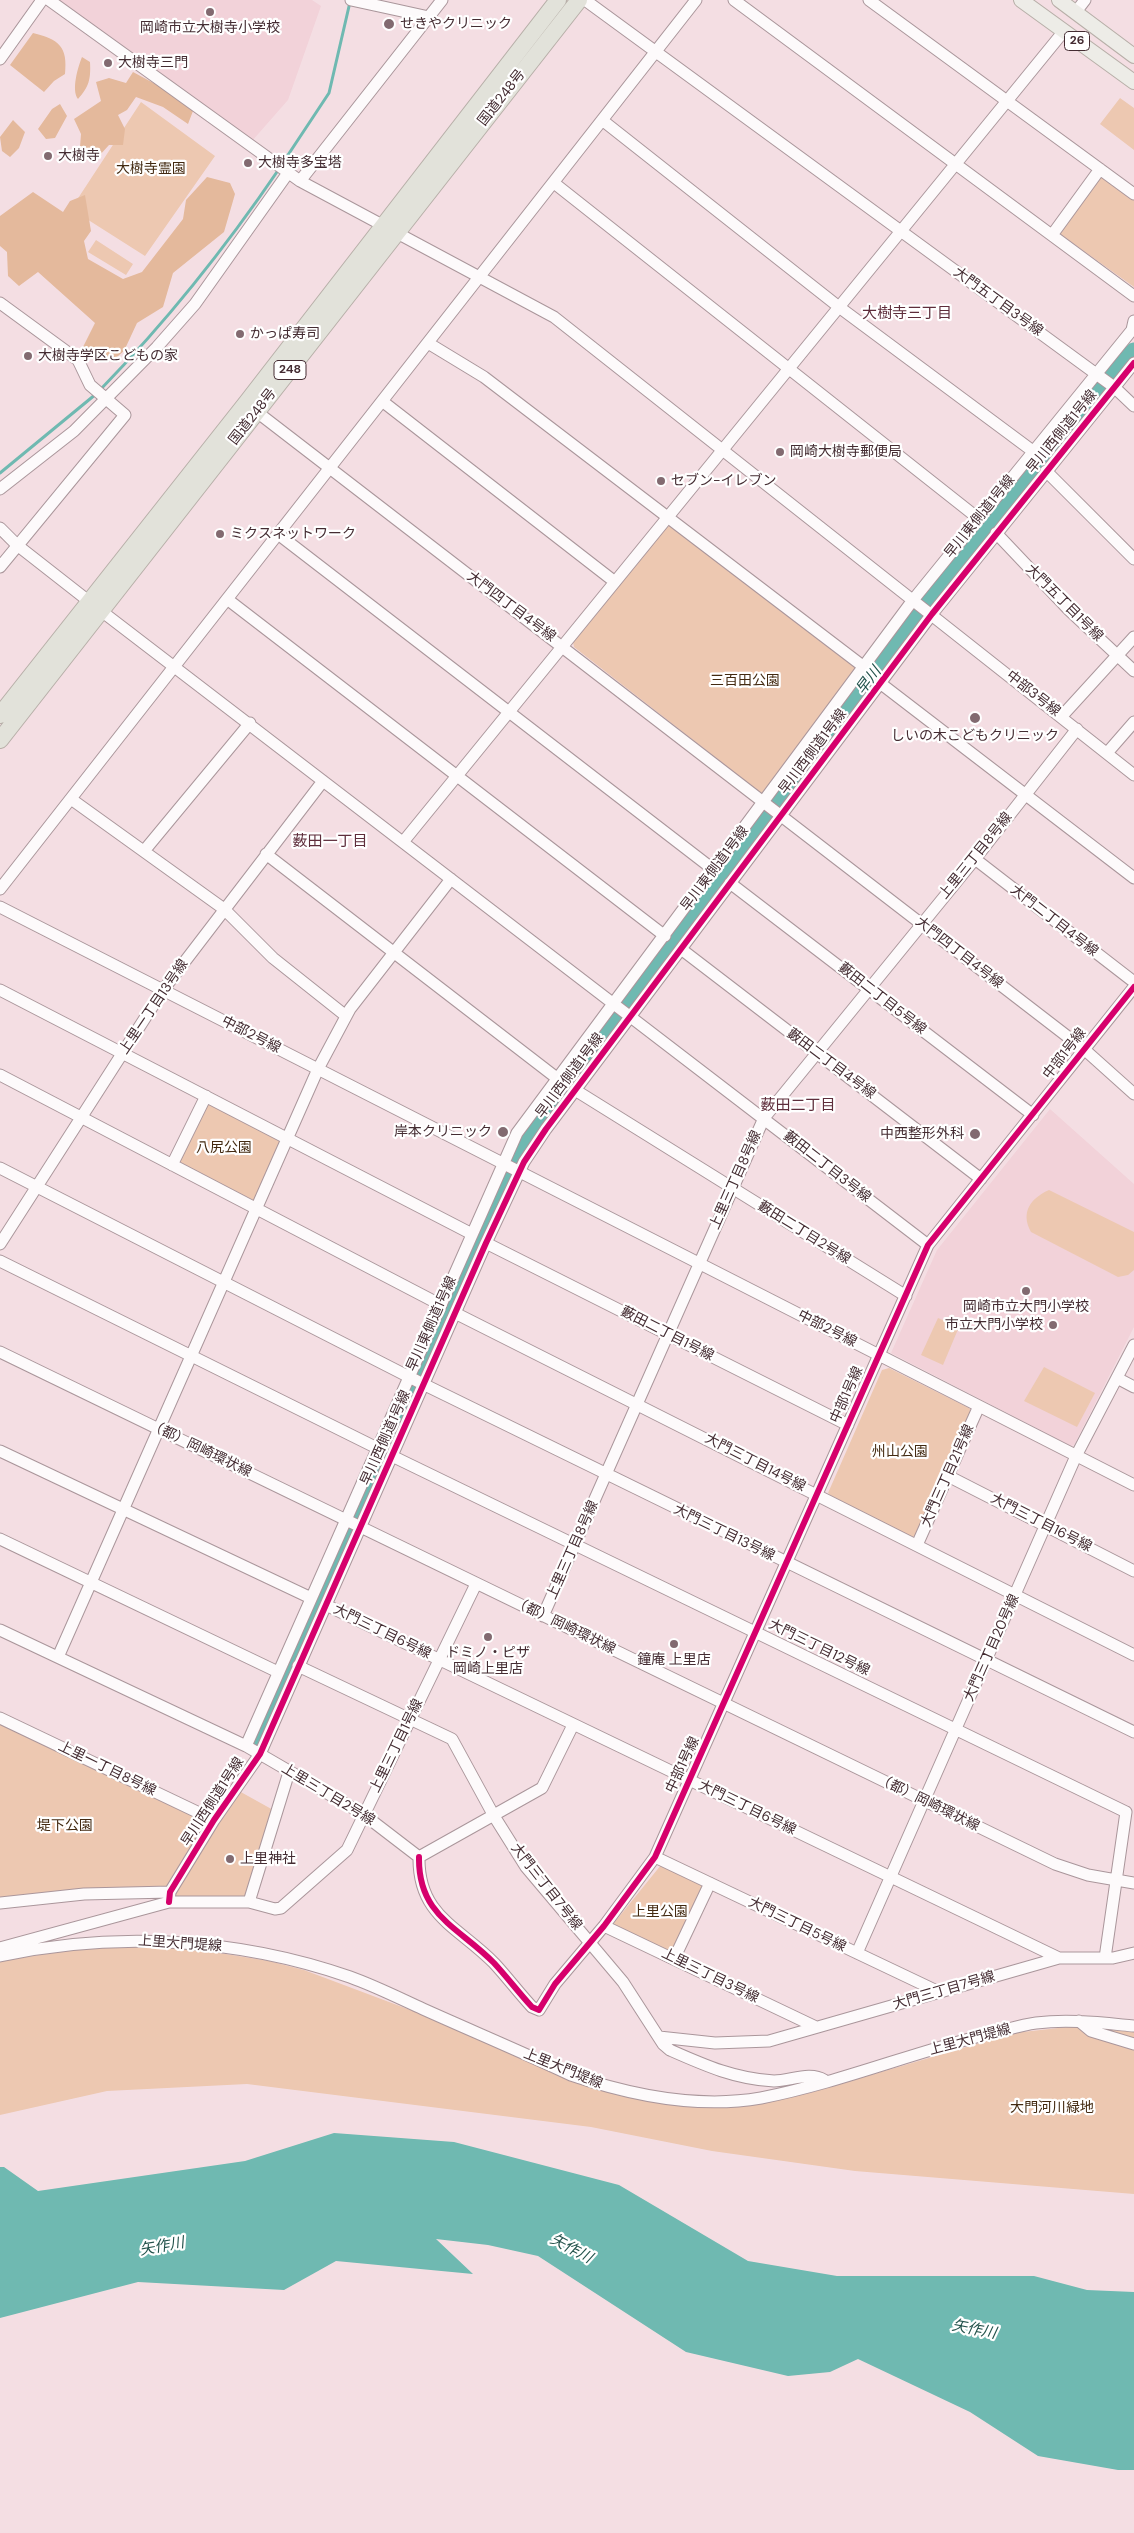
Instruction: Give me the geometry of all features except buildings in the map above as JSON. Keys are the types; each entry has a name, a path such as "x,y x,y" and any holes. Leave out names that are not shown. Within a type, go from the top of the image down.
{"highway":[{"name":"国道248号","path":"0,715 95,606 258,412 389,228 558,0"},
{"name":"国道248号","path":"0,740 95,606 241,410 389,228 579,0"}],"main road":[{"name":"26","path":"1021,0 1134,82"},
{"name":"26","path":"1059,0 1134,56"}],"street":[{"path":"0,59 42,0"},
{"name":"中部3号線","path":"49,0 300,181 554,316 1134,775"},
{"path":"300,181 442,0"},
{"name":"大門五丁目3号線","path":"585,0 1114,387"},
{"path":"0,889 696,0"},
{"path":"734,0 1134,296"},
{"path":"869,0 1134,194"},
{"path":"1075,13 1085,0"},
{"path":"356,1 429,17"},
{"path":"403,842 1064,31"},
{"path":"602,120 839,307 1034,452"},
{"path":"1052,234 1100,169"},
{"path":"0,489 74,432 195,304 288,173"},
{"path":"554,183 979,518"},
{"path":"0,303 78,360 90,385 125,416 0,567"},
{"name":"早川東側道1号線","path":"246,1746 503,1164 518,1134 913,600 1132,330 1134,321"},
{"path":"428,343 484,377 864,667"},
{"name":"早川西側道1号線","path":"170,1897 214,1820 260,1754 486,1243 519,1172 546,1128 932,614 1134,362"},
{"path":"1114,387 1134,406"},
{"path":"382,401 615,582"},
{"name":"大門四丁目4号線","path":"258,412 1085,1050 1134,1094"},
{"path":"1046,471 1134,559"},
{"name":"藪田二丁目3号線","path":"0,528 17,545 95,606 176,666 450,879 928,1245"},
{"name":"大門五丁目1号線","path":"996,533 1069,610 1134,671"},
{"path":"278,534 714,870"},
{"path":"227,599 665,936"},
{"path":"1061,716 1134,637"},
{"path":"880,683 1134,878"},
{"path":"1106,753 1134,722"},
{"path":"144,851 250,723"},
{"name":"上里三丁目8号線","path":"543,1616 764,1118 921,923 975,860 1024,794 1077,729"},
{"name":"上里一丁目13号線","path":"0,1244 163,990 324,780"},
{"path":"71,799 224,909 273,958 346,1016"},
{"path":"266,854 558,1079"},
{"name":"大門二丁目4号線","path":"975,860 1134,982"},
{"path":"58,1657 318,1069 346,1016 450,879"},
{"name":"藪田二丁目5号線","path":"730,883 1032,1115"},
{"name":"中部2号線","path":"0,907 1134,1485"},
{"name":"藪田二丁目4号線","path":"681,949 981,1179"},
{"name":"中部1号線","path":"590,1942 655,1857 928,1245 1134,987"},
{"path":"0,990 472,1234"},
{"path":"0,1075 441,1305"},
{"name":"藪田二丁目2号線","path":"575,1090 906,1296"},
{"path":"172,1165 206,1096"},
{"name":"大門三丁目13号線","path":"0,1168 423,1384 1134,1732"},
{"name":"藪田二丁目1号線","path":"486,1243 848,1425"},
{"path":"0,1261 377,1448"},
{"name":"大門三丁目14号線","path":"455,1313 818,1494 1134,1655"},
{"name":"大門三丁目20号線","path":"857,1953 1076,1456 1134,1345"},
{"name":"（都）岡崎環状線","path":"0,1352 1055,1864 1115,1881 1134,1883"},
{"path":"1117,1378 1134,1387"},
{"name":"大門三丁目21号線","path":"917,1545 979,1406"},
{"path":"0,1450 311,1598"},
{"name":"大門三丁目12号線","path":"392,1456 956,1729 1130,1811"},
{"name":"大門三丁目16号線","path":"948,1476 1134,1571"},
{"path":"0,1538 278,1672"},
{"name":"上里三丁目1号線","path":"249,1902 274,1909 280,1908 347,1850 476,1584"},
{"name":"大門三丁目6号線","path":"326,1606 1059,1958"},
{"name":"上里三丁目2号線","path":"0,1630 246,1746 363,1814 419,1857"},
{"name":"大門三丁目7号線","path":"298,1666 452,1739 494,1816 526,1867 623,1982 659,2037 715,2043 769,2041 1059,1958 1105,1958 1134,1953"},
{"name":"上里一丁目8号線","path":"0,1718 214,1820"},
{"path":"572,1725 542,1788 419,1857 419,1876 438,1916 493,1962 532,2007 538,2010 555,1984 590,1942"},
{"path":"0,1903 84,1894 249,1902 289,1772"},
{"path":"1105,1958 1115,1881 1130,1811"},
{"name":"大門三丁目5号線","path":"655,1857 939,1992"},
{"path":"674,1958 710,1883"},
{"path":"0,1948 170,1897"},
{"name":"上里三丁目3号線","path":"604,1926 816,2027"},
{"name":"上里大門堤線","path":"0,1956 40,1947 110,1940 170,1942 233,1948 267,1955 350,1977 571,2075 615,2089 659,2097 699,2101 761,2098 826,2081 970,2038 1025,2026 1079,2021 1134,2026"},
{"path":"1079,2021 1091,2031 1134,2044"},
{"path":"659,2037 670,2050 720,2072 775,2081 802,2077 820,2077 826,2081"}],"shaded area":[{"path":"56,0 312,0 321,6 288,100 252,141"},
{"path":"33,33 55,41 60,46 65,57 65,74 54,81 44,92 10,65"},
{"path":"82,57 90,62 90,73 87,87 78,99 75,84"},
{"path":"133,72 159,86 193,111 188,124 163,107 136,97 127,110 118,115 125,129 123,145 109,145 99,156 90,161 80,147 81,134 74,119 101,101 96,82 109,78 126,83"},
{"path":"60,104 67,116 55,138 46,139 38,129 52,109"},
{"path":"13,120 25,132 19,148 10,157 2,151 0,137"},
{"path":"207,177 230,183 235,194 224,232 173,273 163,307 137,323 124,351 112,361 98,360 81,351 95,323 38,272 19,286 8,276 7,252 0,246 0,216 33,192 63,212 70,201 85,195 91,231 84,241 88,259 123,279 142,272 183,219 186,200"},
{"name":"岡崎市立大門小学校","path":"1050,1109 1134,1184 1134,1327 1074,1445 1071,1446 891,1353 937,1250"}],"green space":[{"path":"1120,98 1134,108 1134,150 1100,124"},
{"name":"大樹寺霊園","path":"141,102 215,156 145,256 71,209"},
{"path":"1098,177 1103,177 1134,200 1134,287 1060,234 1059,230"},
{"path":"96,240 133,264 126,275 88,252"},
{"name":"三百田公園","path":"670,526 854,667 855,671 765,793 761,793 574,647 573,642 666,527"},
{"name":"八尻公園","path":"210,1103 279,1139 280,1142 255,1201 180,1164 178,1159 205,1104"},
{"path":"1049,1190 1134,1232 1134,1270 1128,1275 1118,1277 1031,1232 1027,1218 1029,1206 1037,1197"},
{"path":"938,1318 959,1327 943,1365 921,1355"},
{"path":"1044,1367 1095,1393 1077,1427 1024,1401"},
{"name":"州山公園","path":"889,1368 969,1408 971,1411 916,1536 911,1537 828,1493 882,1370"},
{"name":"堤下公園","path":"0,1723 204,1820 205,1824 169,1887 0,1899"},
{"path":"239,1791 275,1811 249,1894 241,1897 176,1899 175,1894 213,1829"},
{"name":"上里公園","path":"661,1865 703,1885 675,1950 670,1952 615,1926 614,1923"},
{"name":"大門河川緑地","path":"139,1946 201,1950 269,1961 304,1970 429,2017 605,2091 776,2100 813,2092 1014,2033 1094,2026 1134,2030 1134,2194 855,2171 712,2151 591,2127 247,2084 107,2091 0,2115 0,1961 78,1949"}],"water":[{"name":"矢作川","path":"334,2133 454,2142 619,2185 748,2261 837,2276 1034,2276 1087,2290 1134,2292 1134,2470 1118,2470 1038,2456 970,2412 858,2359 830,2372 788,2376 686,2352 538,2256 488,2245 436,2239 473,2274 336,2261 284,2290 138,2282 0,2318 0,2167 4,2167 38,2191 245,2161"}],"waterway":[{"path":"282,164 329,93 350,2"},
{"path":"100,390 172,311 238,227 279,169"},
{"name":"早川","path":"256,1742 516,1156 534,1128 930,599 1134,352"},
{"path":"0,473 96,394"}],"cycle path":[{"path":"169,1902 170,1892 214,1820 260,1754 486,1243 524,1162 546,1129 932,614 1134,363"},
{"path":"419,1857 425,1893 433,1907 443,1919 494,1963 532,2007 539,2010 555,1984 604,1926 655,1857 928,1245 1134,987"}],"place":[{"name":"岡崎市立大樹寺小学校","path":"210,12"},
{"name":"せきやクリニック","path":"389,24"},
{"name":"大樹寺三門","path":"108,63"},
{"name":"大樹寺","path":"48,156"},
{"name":"大樹寺多宝塔","path":"248,163"},
{"name":"かっぱ寿司","path":"240,334"},
{"name":"大樹寺学区こどもの家","path":"28,356"},
{"name":"岡崎大樹寺郵便局","path":"780,452"},
{"name":"セブン-イレブン","path":"661,481"},
{"name":"ミクスネットワーク","path":"220,534"},
{"name":"しいの木こどもクリニック","path":"975,718"},
{"name":"岸本クリニック","path":"503,1132"},
{"name":"中西整形外科","path":"975,1134"},
{"name":"岡崎市立大門小学校","path":"1026,1291"},
{"name":"市立大門小学校","path":"1053,1325"},
{"name":"ドミノ・ピザ 岡崎上里店","path":"488,1637"},
{"name":"鐘庵 上里店","path":"674,1644"},
{"name":"上里神社","path":"230,1859"}],"district":[{"name":"大樹寺三丁目","path":"907,314"},
{"name":"薮田一丁目","path":"330,842"},
{"name":"薮田二丁目","path":"798,1106"}]}
